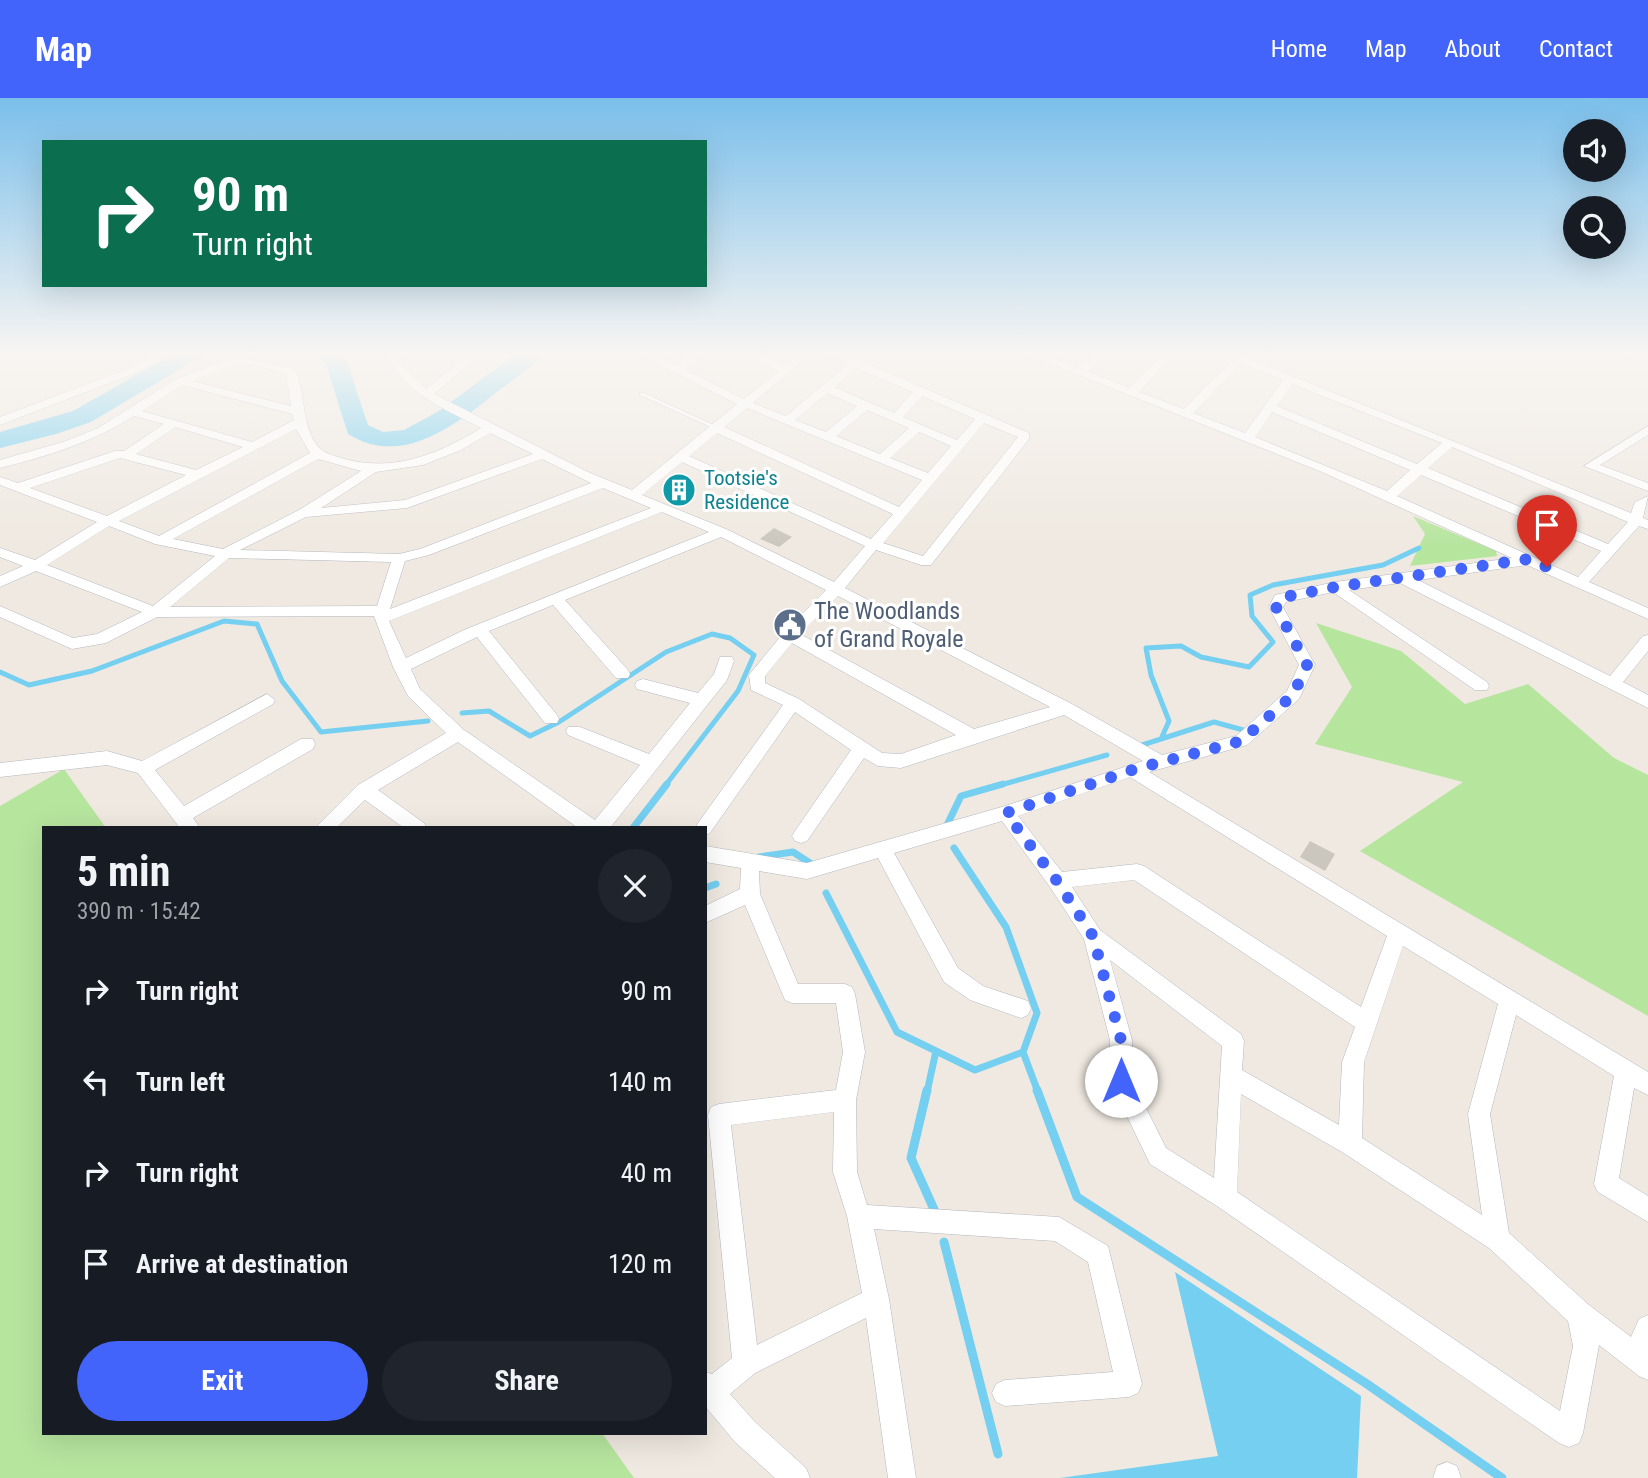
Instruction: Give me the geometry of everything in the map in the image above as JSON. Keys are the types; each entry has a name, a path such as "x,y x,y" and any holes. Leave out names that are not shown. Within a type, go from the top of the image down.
{"street":[{"path":"0,464 68,445 102,431 125,417"},
{"path":"154,417 254,446"},
{"path":"0,582 37,565 108,521 254,446 299,417"},
{"path":"300,417 304,435 317,454 353,466 372,469 415,462 464,445 491,427"},
{"path":"473,417 542,455 721,532 836,589 1066,708 1161,762"},
{"path":"634,495 728,417"},
{"path":"778,417 930,479"},
{"path":"787,421 791,417"},
{"path":"828,438 851,417"},
{"path":"679,456 874,545 926,562 1025,436 993,421 977,417"},
{"path":"1194,417 1388,497 1648,614"},
{"path":"1247,439 1264,417"},
{"path":"1294,417 1609,549"},
{"path":"1386,417 1642,523"},
{"path":"895,418 959,445"},
{"path":"980,419 836,589 790,635 757,675 757,686 793,703 878,759 901,761 1066,708"},
{"path":"126,455 174,423"},
{"path":"715,427 902,513"},
{"path":"881,459 917,427"},
{"path":"1648,430 1590,466 1648,487"},
{"path":"1388,497 1450,442"},
{"path":"19,488 119,454 199,475"},
{"path":"160,541 317,454"},
{"path":"304,513 407,504 542,455"},
{"path":"0,611 72,645 101,639 155,612 227,554 304,513 372,469"},
{"path":"0,481 160,541 227,554 399,558 424,552 603,483"},
{"path":"1642,523 1640,506 1648,499"},
{"path":"0,552 155,612 381,615 664,507"},
{"path":"1581,582 1609,549 1642,523"},
{"path":"401,667 480,630 721,532"},
{"path":"399,558 381,615 401,667 414,692 458,734 589,826"},
{"path":"707,854 750,864 807,871 1006,813 1132,770 1241,741 1293,695 1307,665 1276,607 1280,598 1335,587 1529,559"},
{"path":"1403,578 1648,702"},
{"path":"1335,587 1481,686"},
{"path":"556,599 622,674"},
{"path":"480,630 551,719"},
{"path":"790,635 972,736"},
{"path":"1613,684 1648,640"},
{"path":"1633,659 1648,667"},
{"path":"601,826 721,677 726,661"},
{"path":"643,685 701,700"},
{"path":"144,768 267,700"},
{"path":"705,826 793,703"},
{"path":"574,731 651,762"},
{"path":"326,826 364,790 458,734"},
{"path":"0,770 107,758 144,768 187,822 307,744"},
{"path":"802,836 861,750"},
{"path":"1132,770 1648,1084"},
{"path":"364,790 415,826"},
{"path":"1006,813 1057,881 1093,936 1121,1040 1121,1081 1158,1156 1225,1198 1569,1433 1586,1346 1580,1314"},
{"path":"882,848 951,975 977,993 1021,1008"},
{"path":"750,864 750,894 792,993 845,994 854,1052 845,1100 845,1172 859,1216 876,1299 902,1478"},
{"path":"1057,881 1137,872 1367,1023"},
{"path":"707,914 750,894"},
{"path":"1350,1144 1353,1062 1398,932"},
{"path":"1093,936 1233,1041 1225,1198"},
{"path":"1498,1239 1479,1114 1509,1001"},
{"path":"1626,1072 1606,1184 1648,1210"},
{"path":"1233,1077 1350,1144 1498,1239 1580,1314 1641,1362 1648,1328"},
{"path":"746,1364 719,1115 845,1100"},
{"path":"859,1216 1059,1229 1099,1255 1129,1384 1006,1393"},
{"path":"796,1478 745,1432 708,1388 746,1364 876,1299"}],"lane":[{"path":"694,417 715,427"}],"green space":[{"path":"1413,516 1496,551 1497,556 1410,566 1425,534"},
{"path":"1316,623 1401,651 1465,704 1528,684 1614,758 1648,775 1648,1016 1360,851 1463,782 1315,744 1352,687"},
{"path":"64,769 105,826 42,826 42,1435 603,1435 634,1478 0,1478 0,806"}],"water":[{"path":"1175,1272 1361,1396 1357,1478 1060,1478 1218,1456"}],"building":[{"path":"774,528 792,537 779,547 760,539"},
{"path":"1310,841 1335,854 1325,871 1300,857"}],"waterway":[{"path":"0,440 81,417"},
{"path":"354,417 357,429 387,440 413,435 446,417"},
{"path":"1161,739 1169,721 1151,675 1146,648 1181,646 1201,657 1249,667 1273,642 1252,616 1250,595 1273,585 1383,565 1419,548"},
{"path":"0,672 29,685 92,671 224,621 257,624 282,681 321,732 428,721"},
{"path":"462,713 489,711 530,736 559,722 666,652 712,634 730,638 754,655 738,691 665,786"},
{"path":"1161,739 1214,722 1247,731"},
{"path":"1139,746 1161,739"},
{"path":"997,786 1107,755"},
{"path":"635,826 667,784"},
{"path":"948,823 961,796 1003,784"},
{"path":"954,848 1006,927 1037,1013 1023,1052"},
{"path":"759,857 793,852 813,865"},
{"path":"707,887 716,884"},
{"path":"826,893 897,1032 936,1051"},
{"path":"927,1092 936,1051"},
{"path":"936,1051 975,1070 1023,1052"},
{"path":"1023,1052 1038,1092"},
{"path":"927,1090 911,1158 937,1216"},
{"path":"1037,1090 1077,1197 1367,1384 1502,1478"},
{"path":"944,1242 998,1454"}],"place":[{"name":"Tootsie's Residence","path":"679,490"},
{"name":"The Woodlands of Grand Royale","path":"790,625"}],"route":[{"path":"1121,1081 1121,1040 1093,936 1057,881 1006,813 1132,770 1241,741 1293,695 1307,665 1276,607 1280,598 1335,587 1529,559 1547,567"}]}
